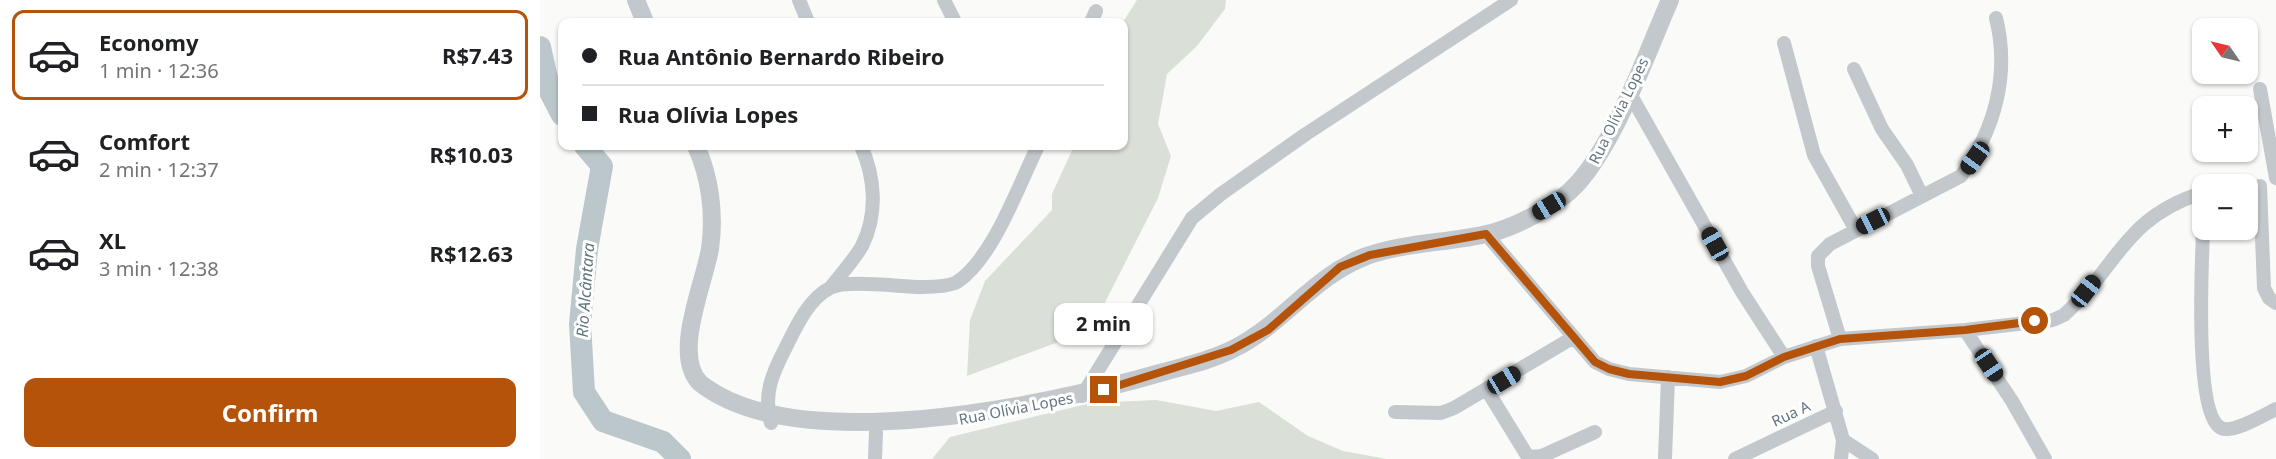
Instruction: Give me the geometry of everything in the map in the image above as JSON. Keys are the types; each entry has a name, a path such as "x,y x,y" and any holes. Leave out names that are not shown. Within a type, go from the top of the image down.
{"street":[{"path":"636,0 643,18"},
{"path":"799,0 806,18"},
{"path":"944,0 953,18"},
{"path":"1082,396 1192,218 1221,194 1306,134 1511,0"},
{"name":"Rua Olívia Lopes","path":"698,150 705,167 710,191 710,246 687,352 690,371 700,384 727,403 771,423 815,431 876,447 998,414 1082,396 1191,365 1231,350 1268,330 1340,267 1370,255 1486,234 1535,214 1564,197 1587,176 1605,146 1670,0"},
{"path":"1840,339 1818,267 1818,256 1830,244 1961,176 1989,130 2000,89 2003,60 1996,18"},
{"path":"1784,43 1814,154 1856,230"},
{"path":"1854,69 1882,129 1907,165 1922,196"},
{"path":"2258,185 2276,180 2260,88"},
{"path":"1629,92 1742,292 1784,357"},
{"path":"771,423 766,408 770,379 801,316 831,287 862,246 874,208 867,159 863,150"},
{"path":"831,287 866,284 929,287 955,284 970,271 987,250 1036,150"},
{"path":"1486,234 1595,362 1609,369 1720,382 1746,376 1784,357 1840,339 1965,330 2053,320 2064,315 2135,230 2161,211 2192,197"},
{"path":"2258,232 2264,288 2269,298 2276,303"},
{"path":"2203,240 2201,338 2207,408 2221,428 2231,429 2274,414"},
{"path":"1965,330 2012,400 2045,459"},
{"path":"1395,412 1441,413 1487,390 1574,337"},
{"path":"1816,346 1843,440 1841,459"},
{"path":"1665,459 1668,377"},
{"path":"1487,390 1528,457 1542,456 1595,432"},
{"name":"Rua A","path":"1735,459 1836,411"},
{"path":"1843,440 1872,459"}],"shaded area":[{"path":"1137,0 1226,0 1225,9 1197,46 1167,74 1158,124 1171,156 1158,198 1091,330 967,376 970,320 985,281 1052,210 1052,194 1072,150 1128,150 1128,18 1126,18"},
{"path":"1156,400 1216,411 1259,402 1308,436 1343,451 1387,459 932,459 950,437 1091,403"}],"waterway":[{"name":"Rio Alcântara","path":"540,47 550,92 558,107"},
{"name":"Rio Alcântara","path":"588,150 602,166 587,249 580,324 584,392 603,421 663,442 680,459"}],"route":[{"path":"1104,390 1191,365 1231,350 1268,330 1340,267 1370,255 1486,234 1595,362 1609,369 1629,374 1720,382 1746,376 1784,357 1840,339 1965,330 2035,321"}]}
